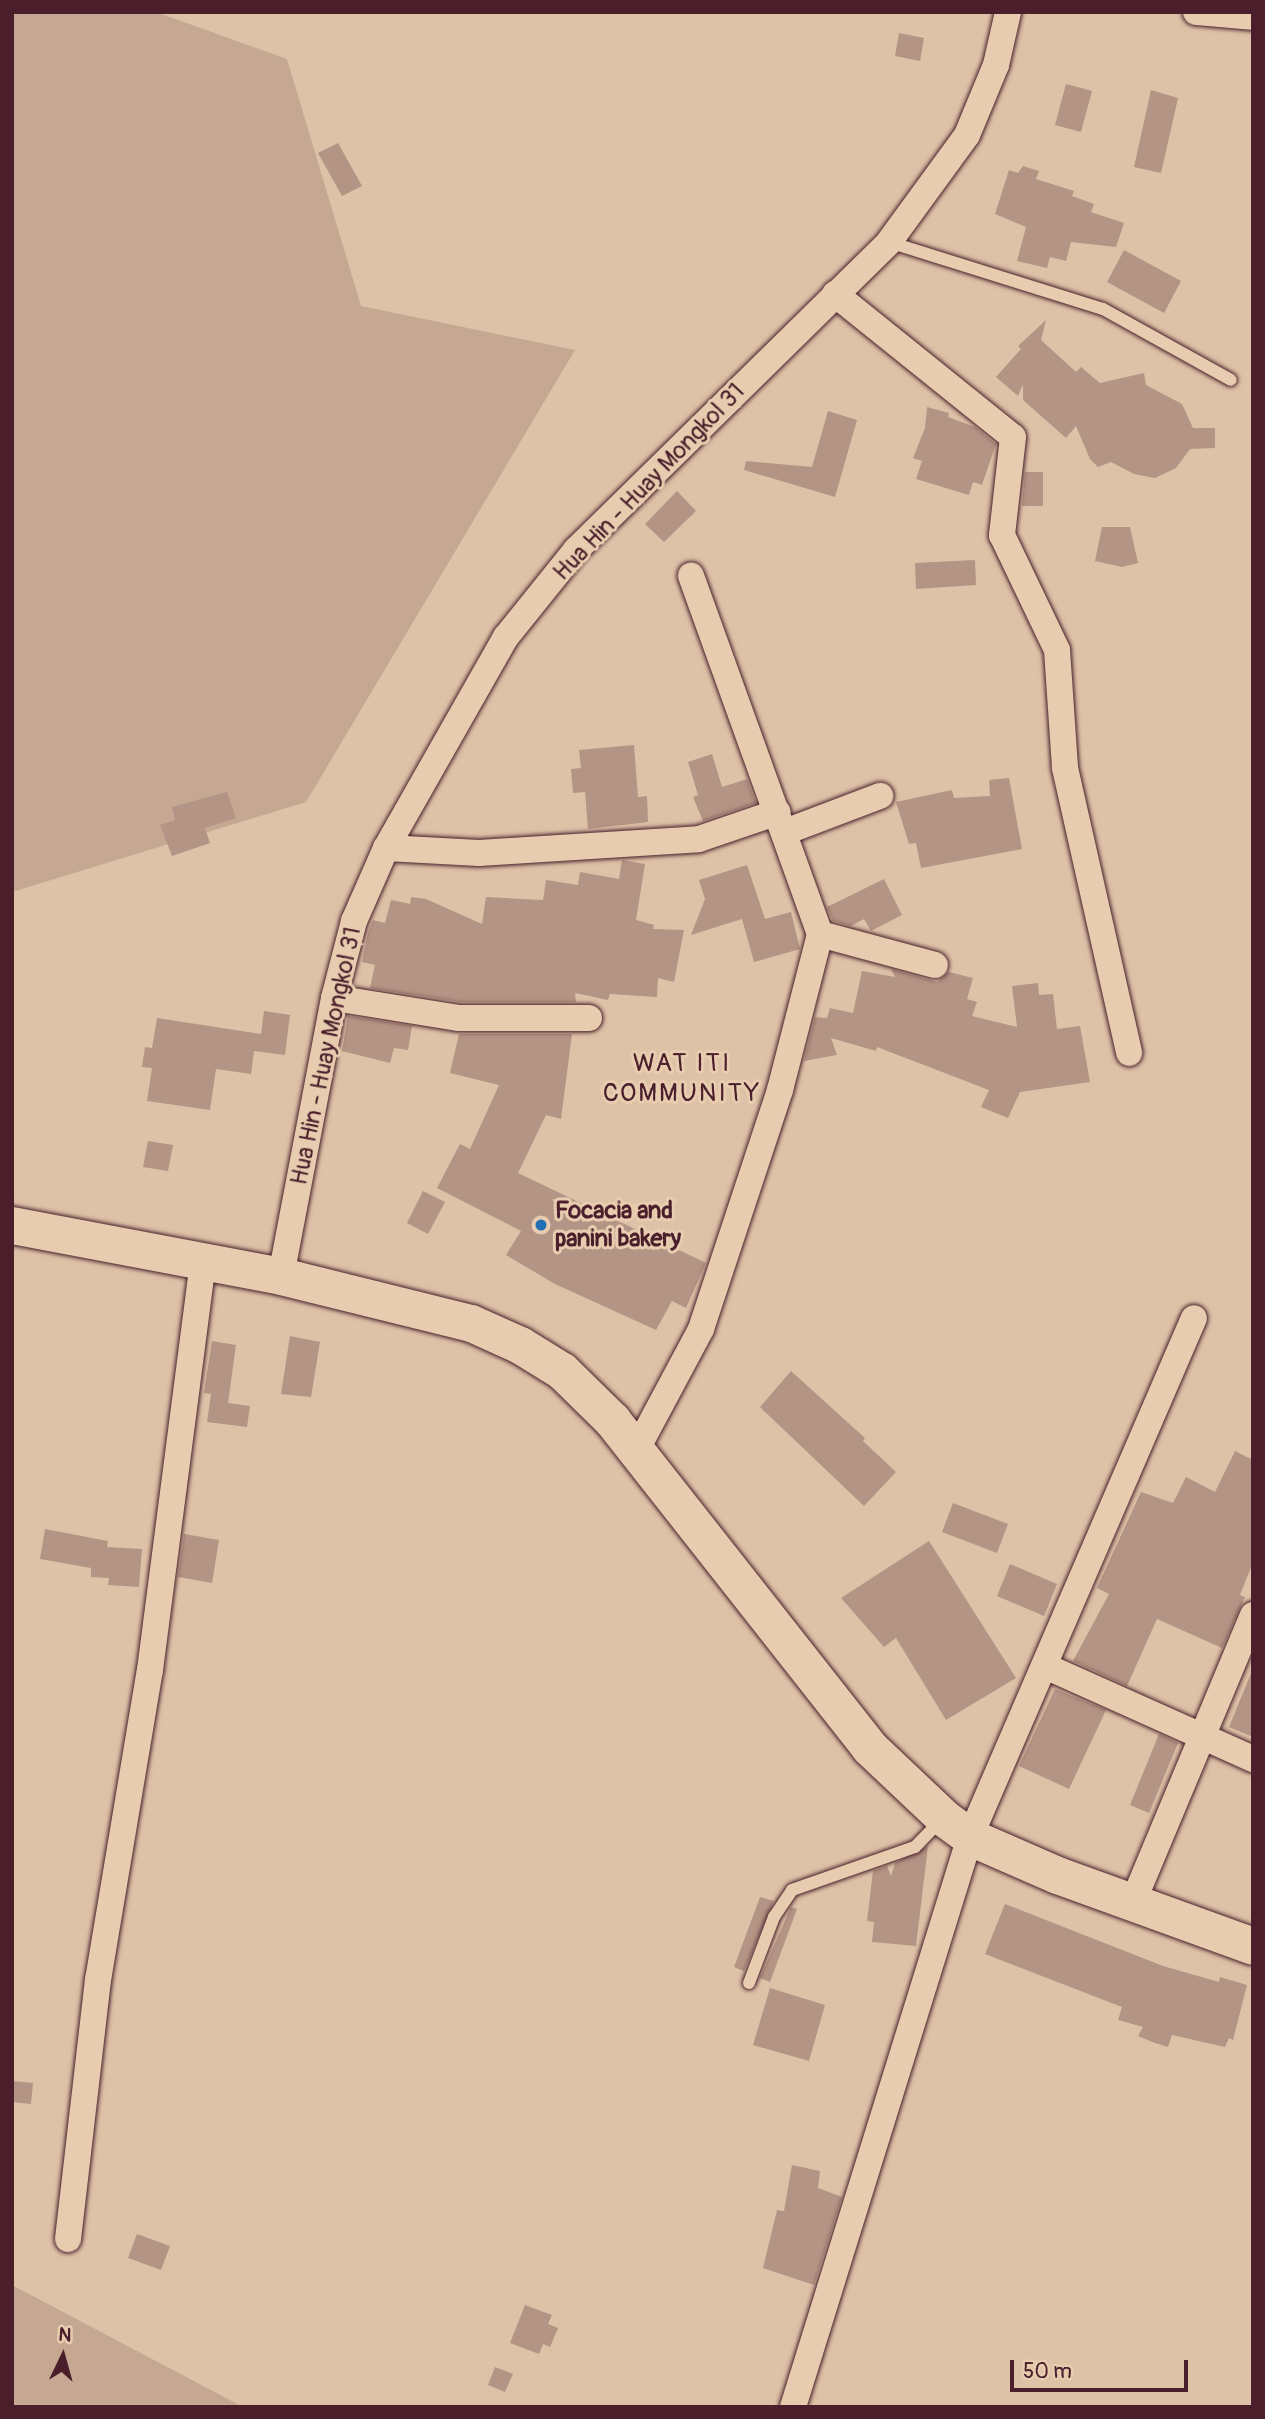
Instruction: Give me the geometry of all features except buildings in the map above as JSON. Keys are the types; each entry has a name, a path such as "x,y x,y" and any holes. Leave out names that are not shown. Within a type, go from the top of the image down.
{"main road":[{"path":"12,1226 281,1276 471,1323 520,1345 562,1371 637,1449 869,1747 957,1828 1133,1902 1253,1946"}],"street":[{"name":"Hua Hin - Huay Mongkol 31","path":"281,1276 334,998 354,921 386,848 506,637 576,550 889,242 967,135 996,65 1009,12"},
{"path":"1196,12 1253,17"},
{"path":"835,294 1013,437 1002,534 1057,650 1066,768 1129,1053"},
{"path":"637,1449 701,1329 780,1090 820,934 782,822 691,576"},
{"path":"386,848 479,853 699,839 782,822 880,796"},
{"path":"820,934 935,965"},
{"path":"334,998 459,1018 589,1018"},
{"path":"68,2239 98,1980 150,1670 203,1261"},
{"path":"793,2407 957,1828 1045,1666 1194,1318"},
{"path":"1133,1902 1253,1615"},
{"path":"1045,1666 1253,1759"}],"lane":[{"path":"889,242 1102,309 1231,380"},
{"path":"749,1983 774,1917 792,1891 915,1847 957,1828"}],"shaded area":[{"path":"12,12 156,12 287,59 361,306 575,350 306,802 12,892"},
{"path":"12,2285 243,2407 12,2407"}],"place":[{"name":"Focacia and panini bakery","path":"541,1225"}],"district":[{"name":"WAT ITI COMMUNITY","path":"682,1079"}]}
